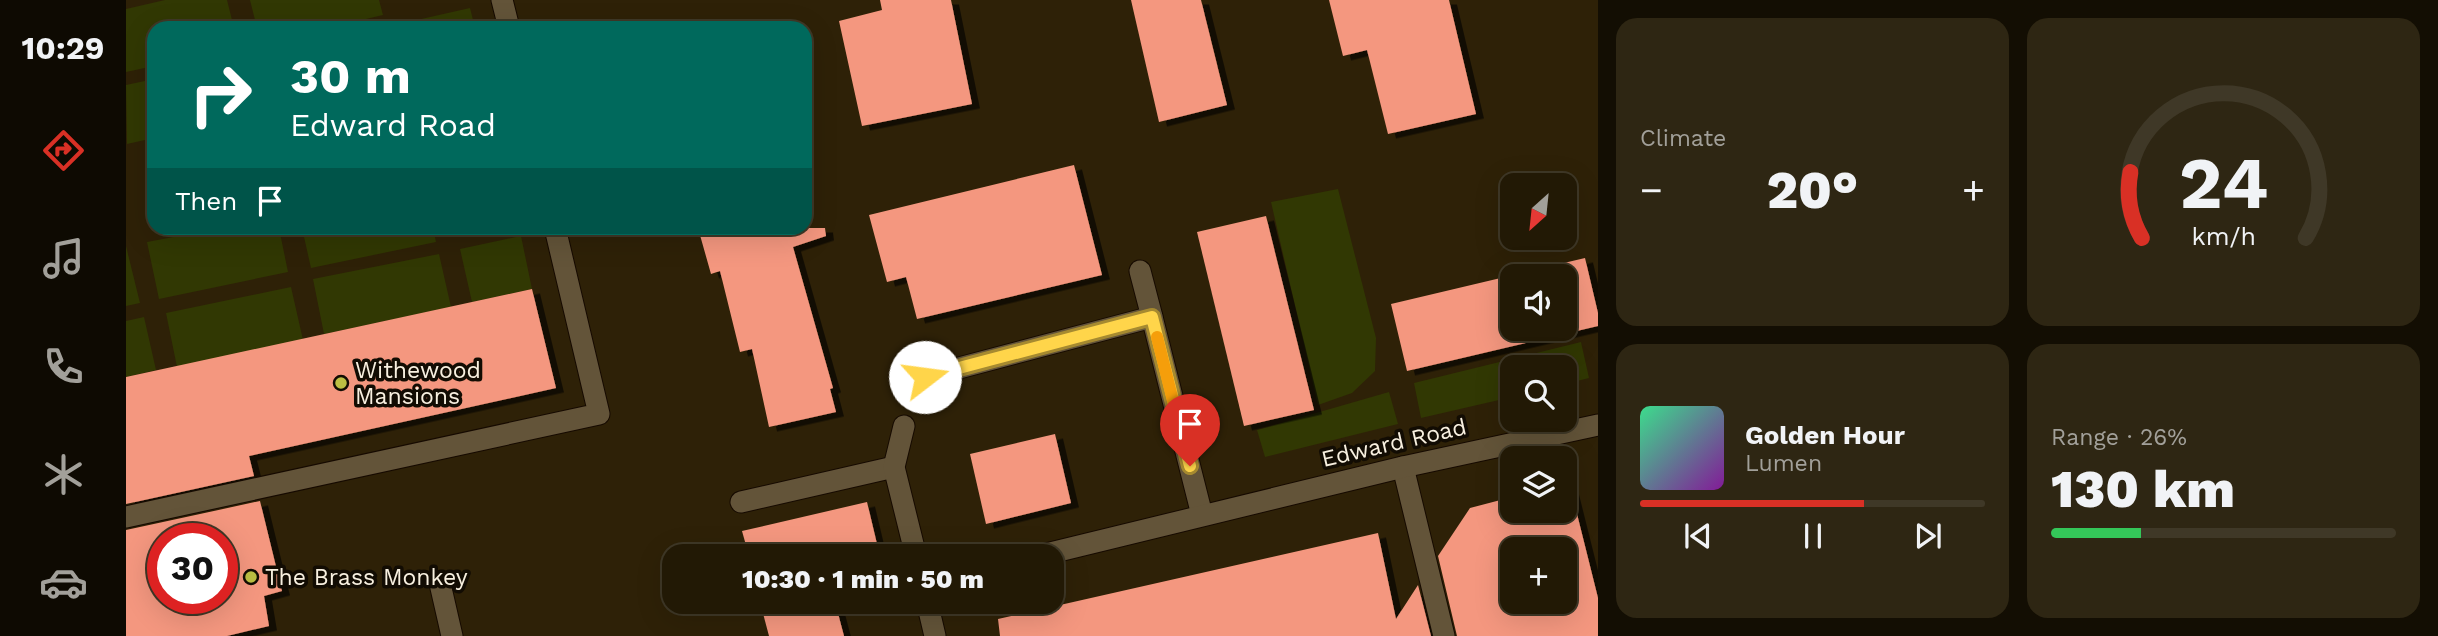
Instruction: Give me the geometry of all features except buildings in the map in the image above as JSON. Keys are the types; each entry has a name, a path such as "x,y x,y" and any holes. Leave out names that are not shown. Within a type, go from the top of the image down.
{"street":[{"path":"502,0 507,21"},
{"path":"126,517 599,414 557,235"},
{"path":"1140,271 1202,515"},
{"path":"925,377 1152,317"},
{"name":"Edward Road","path":"1064,550 1403,467 1598,425"},
{"path":"904,426 894,467 913,544"},
{"path":"741,502 894,467"},
{"path":"1403,467 1444,636"},
{"path":"441,588 452,636"},
{"path":"930,614 935,636"}],"green space":[{"path":"165,0 227,0 232,21 147,21 147,68 126,72 126,9"},
{"path":"250,0 379,0 383,15 358,21 255,21"},
{"path":"470,8 473,21 412,21"},
{"path":"147,80 147,140 127,144 126,85"},
{"path":"1338,189 1376,338 1375,371 1352,393 1318,405 1271,202"},
{"path":"184,235 280,235 288,272 159,299 147,242"},
{"path":"304,235 434,235 436,242 311,268"},
{"path":"521,236 532,289 472,302 460,249"},
{"path":"126,246 140,303 126,306"},
{"path":"439,254 451,307 324,334 313,279"},
{"path":"291,287 303,340 177,367 166,313"},
{"path":"144,317 156,370 126,377 126,321"},
{"path":"1581,342 1589,378 1577,381 1577,355 1528,355"},
{"path":"1500,362 1500,400 1421,418 1414,383"},
{"path":"1389,392 1398,424 1265,457 1257,430"}],"slow traffic":[{"path":"1157,337 1176,413"}],"place":[{"name":"Withewood Mansions","path":"341,383"},
{"name":"The Brass Monkey","path":"251,577"}],"route":[{"path":"925,377 1152,317 1190,466"}]}
